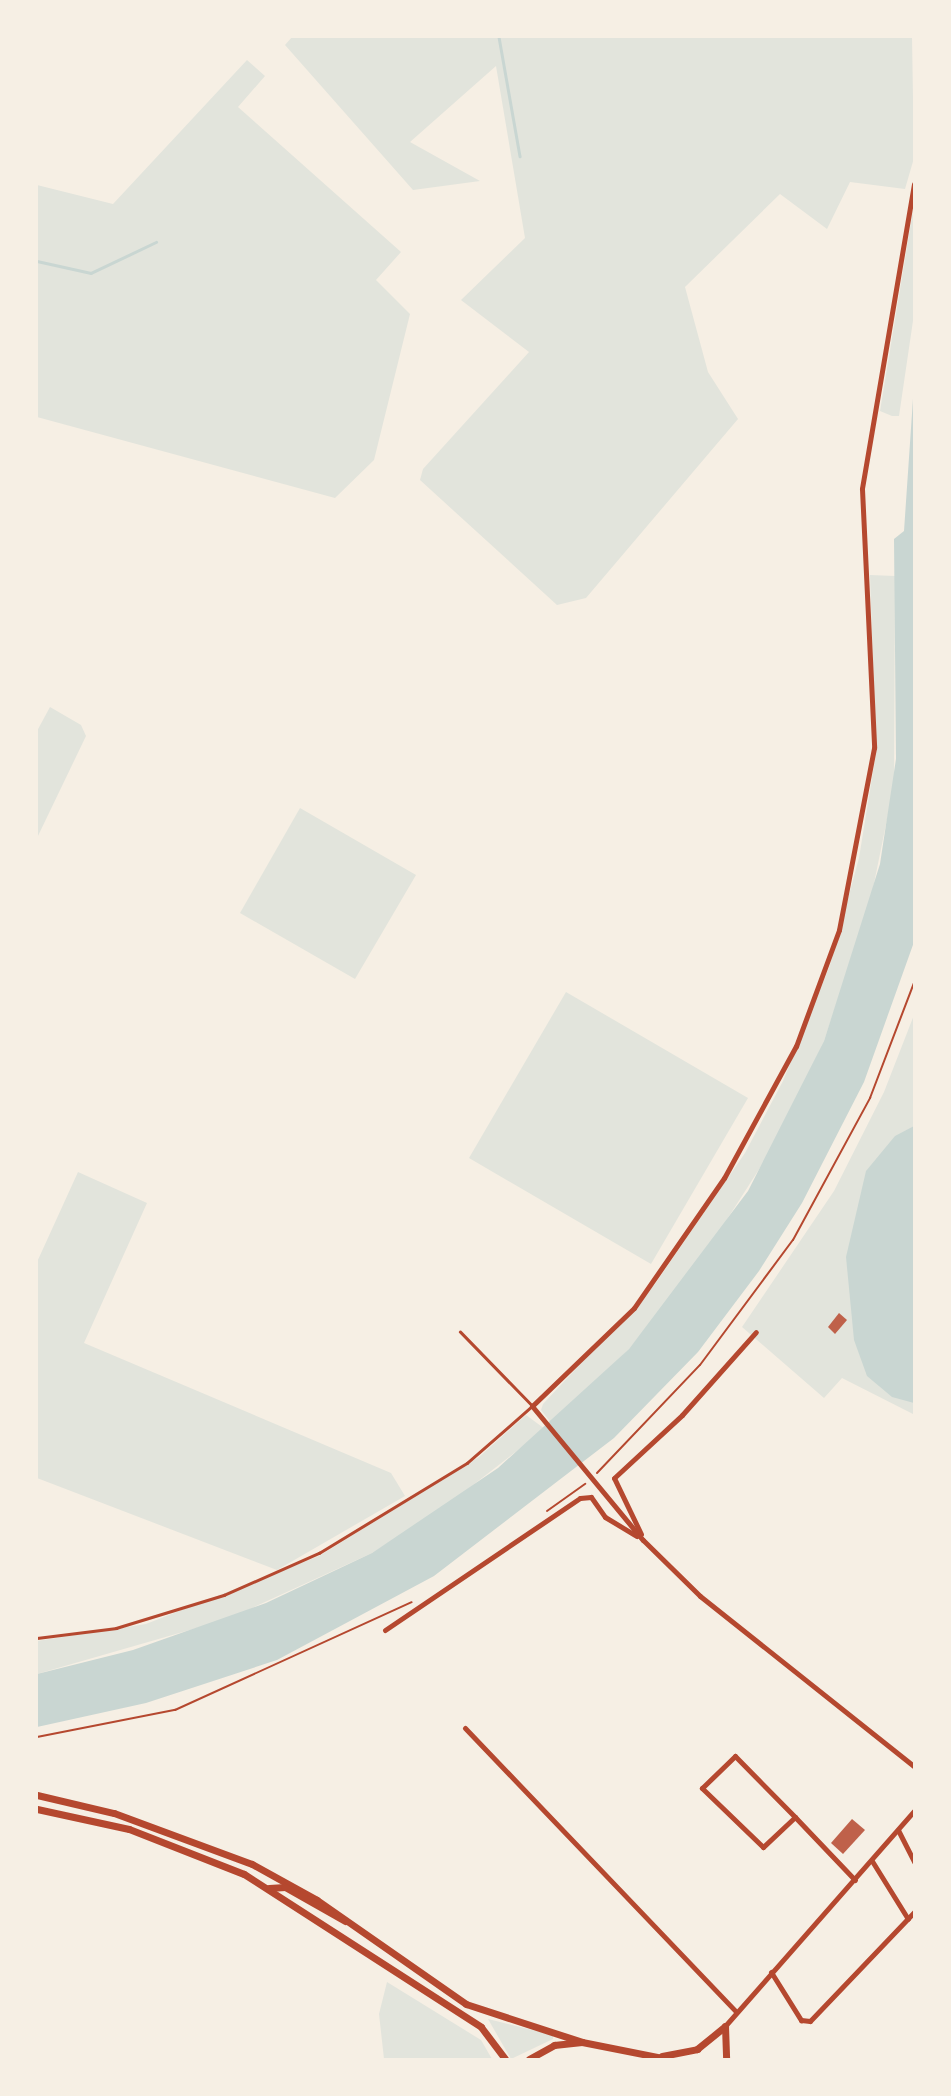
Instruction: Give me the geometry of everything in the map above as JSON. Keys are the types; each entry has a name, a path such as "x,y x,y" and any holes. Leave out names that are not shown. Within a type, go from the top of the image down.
{"main road":[{"path":"37,1795 114,1813 222,1851 288,1881 349,1920 466,2004 582,2042 668,2059"},
{"path":"37,1809 164,1840 269,1888 481,2027 505,2059"},
{"path":"269,1888 285,1887 349,1920"},
{"path":"657,2057 691,2051 726,2026"},
{"path":"726,2026 726,2059"},
{"path":"529,2059 554,2045 582,2042"}],"street":[{"path":"914,184 862,489 874,748 839,930 796,1046 724,1178 634,1308 532,1406 643,1540 730,1624 914,1766"},
{"path":"643,1540 614,1478 756,1332"},
{"path":"386,1630 580,1498 590,1497 605,1517 643,1540"},
{"path":"465,1728 736,2012"},
{"path":"795,1817 763,1847 702,1787 735,1756 795,1817 855,1880"},
{"path":"726,2026 914,1811"},
{"path":"898,1830 914,1862"},
{"path":"872,1861 908,1919"},
{"path":"771,1972 801,2020 810,2021 914,1912"}],"lane":[{"path":"37,1639 167,1614 319,1553 467,1463 532,1406 460,1332"}],"path":[{"path":"544,1513 591,1475 714,1348 793,1240 870,1098 914,983"},
{"path":"37,1737 174,1710 325,1647 422,1597"}],"shaded area":[{"path":"292,37 912,37 914,158 905,189 850,182 827,229 780,194 685,287 708,372 738,419 586,598 557,605 420,480 423,469 529,352 461,300 525,238 496,66 410,142 480,181 413,190 285,45"},
{"path":"247,60 265,76 238,107 401,252 376,280 410,314 374,460 335,498 37,417 37,185 113,204"},
{"path":"914,204 914,314 899,416 892,416 880,411"},
{"path":"914,384 914,942 864,1082 802,1203 759,1271 698,1352 614,1438 434,1576 277,1660 146,1703 37,1727 37,1674 133,1650 266,1603 372,1553 498,1468 629,1349 748,1191 824,1041 880,864 896,759 894,539 904,531"},
{"path":"870,575 895,576 894,785 870,903 824,1041 772,1149 701,1260 629,1349 552,1424 541,1410 543,1404 655,1284 745,1153 783,1081 830,965 859,858 876,753"},
{"path":"50,707 81,725 86,736 37,838 37,731"},
{"path":"300,808 416,875 355,979 240,913"},
{"path":"566,992 748,1098 651,1264 469,1158"},
{"path":"914,1015 913,1414 842,1378 824,1398 742,1327 834,1191 884,1092"},
{"path":"914,1126 914,1403 892,1397 867,1376 854,1340 846,1257 866,1171 895,1136"},
{"path":"78,1172 147,1203 84,1343 391,1473 405,1496 277,1570 37,1478 37,1262"},
{"path":"526,1415 545,1429 446,1506 372,1553 228,1619 37,1674 37,1641 146,1624 319,1556 479,1457"},
{"path":"387,1982 481,2040 492,2059 384,2059 379,2014"},
{"path":"488,2019 553,2035 553,2039 511,2059"}],"building":[{"path":"839,1313 847,1320 835,1334 828,1327"},
{"path":"852,1819 865,1830 843,1854 831,1843"}],"waterway":[{"path":"499,37 520,156"},
{"path":"37,261 91,273 156,242"}]}
